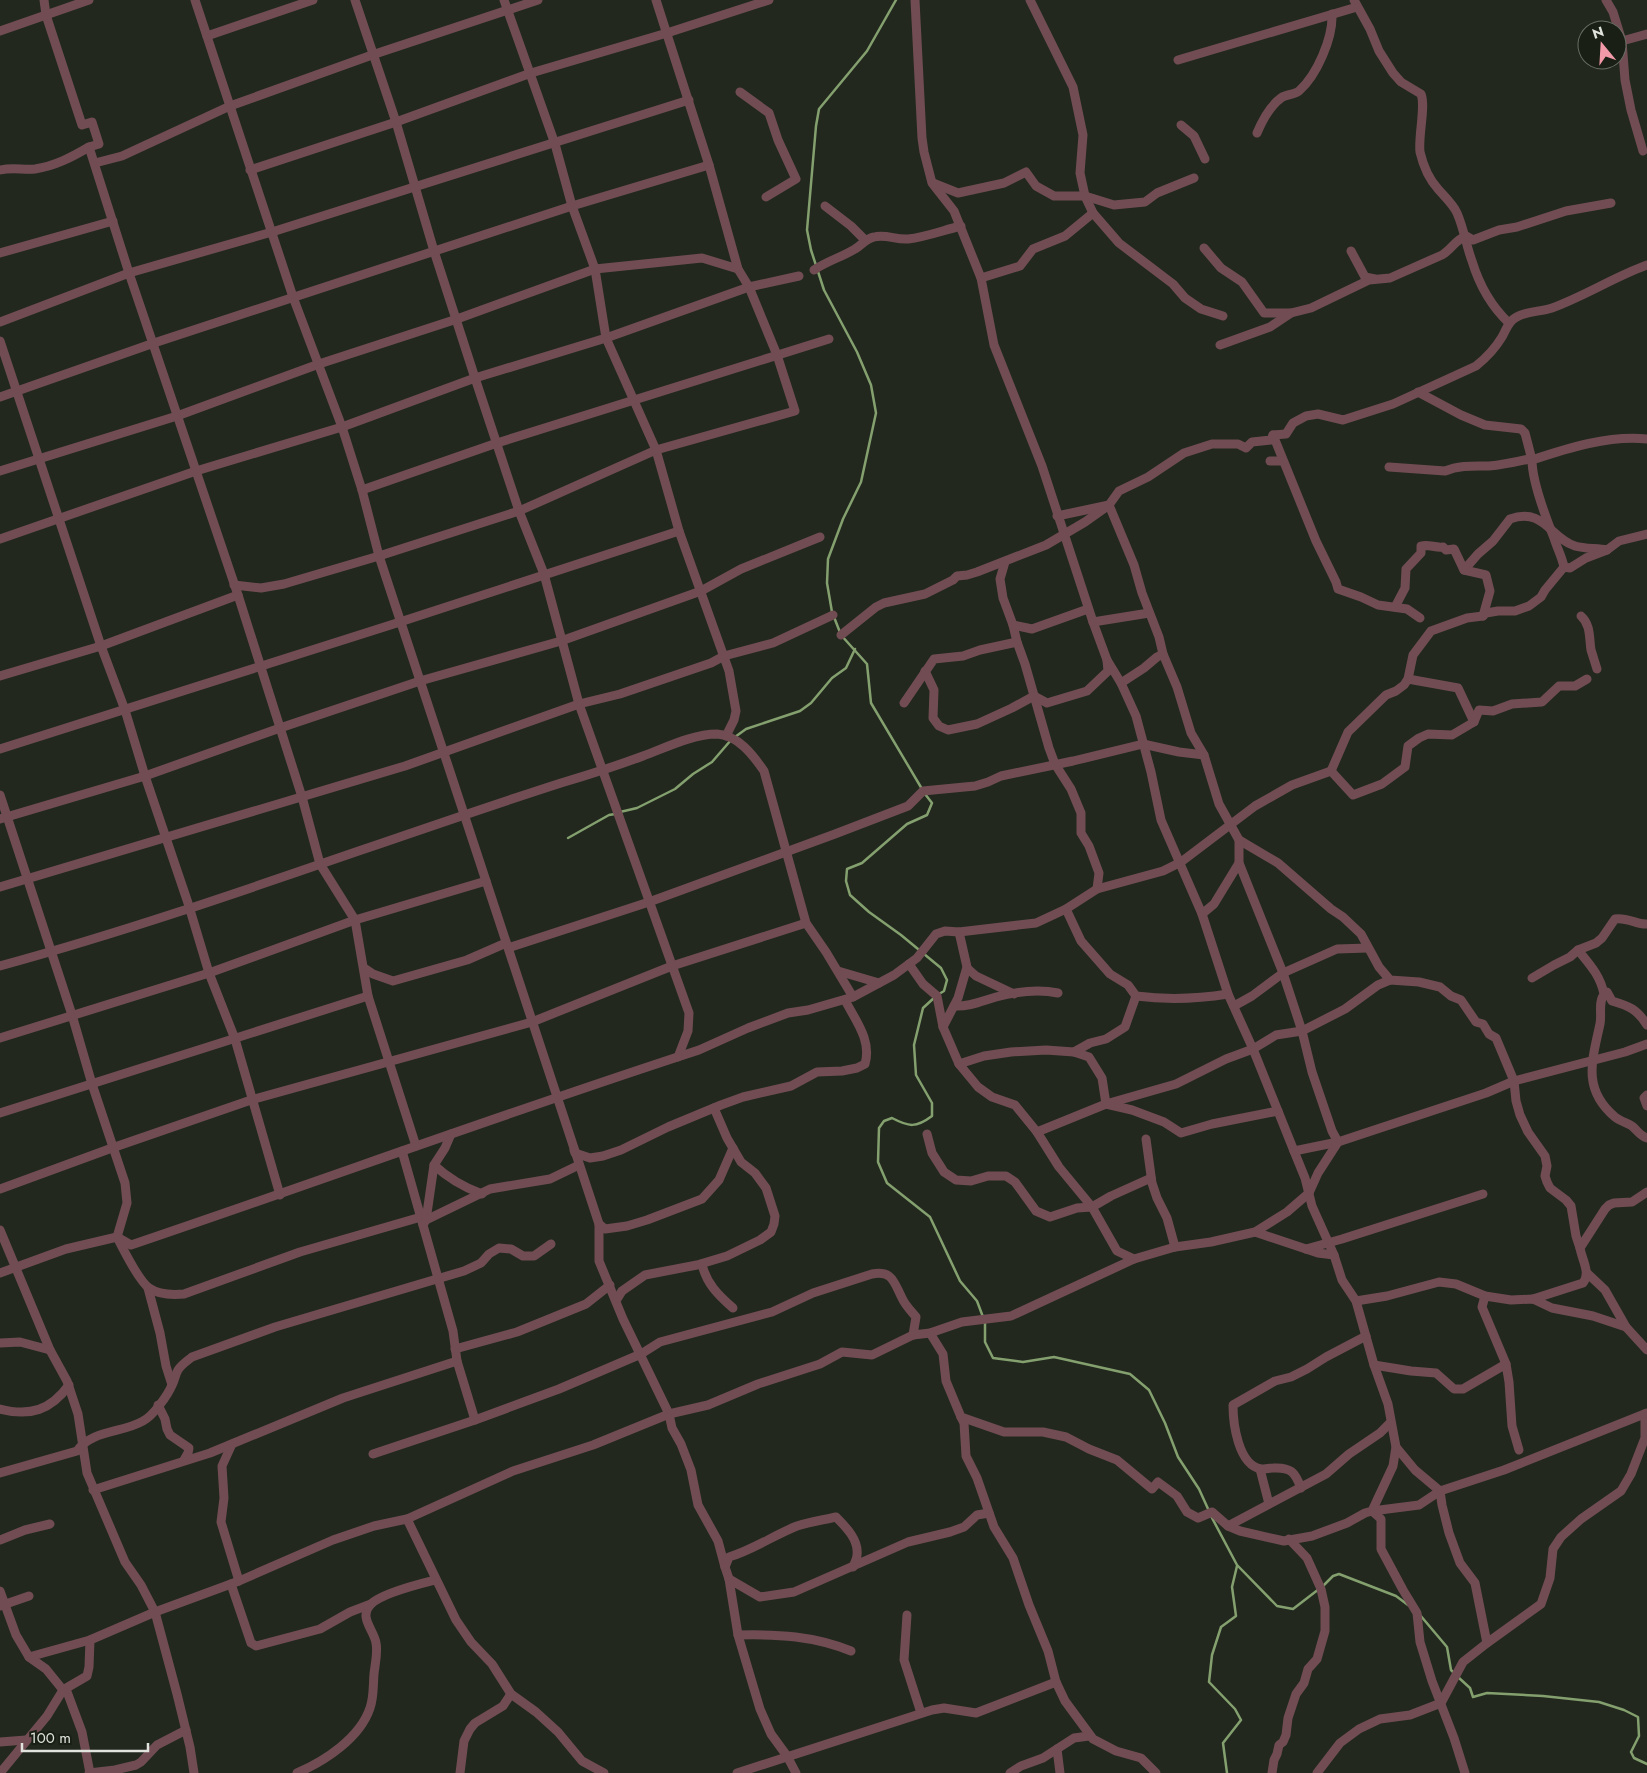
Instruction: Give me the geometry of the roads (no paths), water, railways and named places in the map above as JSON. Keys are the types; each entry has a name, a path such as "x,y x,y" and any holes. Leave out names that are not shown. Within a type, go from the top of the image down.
{"street":[{"path":"0,170 8,168 21,170 51,166 99,144 92,122 82,125 46,16 44,0"},
{"path":"0,30 89,0"},
{"path":"195,0 293,297 342,427 400,622 509,945 532,1022 599,1224 599,1261 617,1299 623,1318 669,1414 672,1428 681,1444 691,1470 698,1505 718,1541 724,1567 729,1578 738,1635 760,1709 771,1734 787,1756 796,1773"},
{"path":"207,36 313,0"},
{"path":"355,0 396,122 434,251 475,378 519,511 544,574 579,704 603,770 616,813 689,1013 688,1031 678,1057"},
{"path":"504,0 531,73 555,144 572,206 595,269 606,338 656,450 679,531 729,671 736,711 726,736"},
{"path":"95,164 122,156 230,106 372,55 538,0"},
{"path":"234,584 261,588 284,584 379,556 519,511 656,450 796,411 778,355 749,287 738,269 709,165 656,0"},
{"path":"250,170 396,122 531,73 667,33 769,0"},
{"path":"915,0 922,138 932,183 954,211 981,278 994,345 1035,449 1088,609 1107,660 1121,683 1136,716 1161,820 1181,862 1202,914 1228,994 1253,1049 1294,1151 1312,1206 1334,1255 1342,1280 1356,1301 1374,1365 1388,1404 1390,1423 1396,1447 1393,1466 1372,1511"},
{"path":"1030,0 1073,87 1083,135 1080,173 1084,196 1093,213 1119,243 1172,284 1185,298 1201,309 1223,316"},
{"path":"1606,0 1615,20"},
{"path":"1178,60 1332,14 1356,4 1370,29 1379,51 1393,73 1401,82 1421,94 1423,102 1420,141 1426,170 1431,180 1457,212 1466,236 1472,262 1489,299 1509,324"},
{"path":"1257,133 1262,120 1282,98 1298,92 1314,74 1328,40 1332,25 1332,14"},
{"path":"1627,40 1647,34"},
{"path":"1624,70 1631,110 1643,152"},
{"path":"740,92 769,113 778,140 796,179 766,197"},
{"path":"0,322 129,273 272,232 555,144 689,100"},
{"path":"1181,125 1194,136 1205,159"},
{"path":"89,147 129,273 238,595 302,797 320,864 355,920 368,996 416,1146"},
{"path":"0,397 293,297 572,206 709,165"},
{"path":"932,183 958,194 1004,183 1026,172 1036,186 1054,196 1084,196 1114,205 1145,202 1156,194 1194,178"},
{"path":"1204,248 1221,268 1242,282 1264,313 1291,313 1311,308 1369,280 1380,280 1395,276 1448,252 1459,238 1466,236 1473,240 1499,230 1517,227 1566,211 1611,203"},
{"path":"826,206 865,240"},
{"path":"981,278 1020,266 1033,249 1065,236 1093,213"},
{"path":"0,253 113,220"},
{"path":"814,270 858,247 865,240 880,235 896,239 909,239 961,226"},
{"path":"1351,251 1365,277 1380,280"},
{"path":"0,471 177,416 319,364 457,319 595,269 702,258 738,269"},
{"path":"1274,435 1286,434 1293,424 1306,416 1318,414 1343,420 1392,404 1476,366 1501,339 1509,324 1515,318 1559,306 1610,280 1647,266"},
{"path":"0,539 196,472 342,427 475,378 606,338 749,287 799,276"},
{"path":"1220,345 1270,327 1291,313"},
{"path":"362,490 497,443 829,339"},
{"path":"0,341 101,646 125,710 145,776 190,907 209,972 235,1039 251,1100 280,1195"},
{"path":"0,1273 66,1249 118,1237 131,1246 416,1146 699,1050 748,1028 788,1014 849,998 894,975 909,964 923,952 936,934 944,931 959,932 1036,922 1066,909 1097,888 1144,877 1181,862 1255,806 1292,785 1331,771 1348,732 1386,695 1404,686 1408,679 1413,656 1431,632 1467,618 1483,616 1486,613 1498,611 1515,611 1529,606 1541,597 1564,567 1562,555 1551,530 1532,468 1532,460 1525,433 1522,429 1485,425 1461,415 1418,392"},
{"path":"1274,435 1316,541 1338,589 1378,604 1407,609 1420,618"},
{"path":"841,635 876,606 925,594 953,580 957,576 966,575 1005,562 1046,546 1109,505 1119,491 1148,477 1184,453 1212,444 1238,444 1246,448 1252,442 1271,440 1274,435"},
{"path":"1389,467 1445,471 1472,465 1488,466 1532,460 1561,450 1604,441 1632,437 1647,439"},
{"path":"1270,461 1283,461"},
{"path":"1057,516 1109,505"},
{"path":"1109,505 1134,565 1163,654 1177,687 1191,734 1204,755 1220,804 1239,840 1239,863 1283,973 1302,1031 1312,1072 1338,1142"},
{"path":"1464,570 1478,554 1493,542 1510,519 1527,516 1542,520 1551,530 1574,546 1607,550"},
{"path":"0,749 679,531"},
{"path":"1564,567 1570,568 1586,558 1607,550 1619,541 1647,534"},
{"path":"4,818 145,776 420,681 561,642 701,591 741,569 820,537"},
{"path":"1396,607 1405,588 1406,569 1421,553 1421,546 1443,547 1446,550 1454,549 1464,570"},
{"path":"1005,562 1000,586 1056,764 1071,789 1081,813 1081,833 1089,846 1098,873 1097,888"},
{"path":"1464,570 1486,574 1490,591 1483,616"},
{"path":"0,676 101,646 238,595"},
{"path":"1013,625 1032,630 1088,609"},
{"path":"1093,622 1149,613"},
{"path":"0,887 166,839 405,766 579,704 620,694 711,663 724,656 773,643 833,615"},
{"path":"1581,616 1590,631 1591,649 1597,669"},
{"path":"904,703 930,662 938,658 963,656 980,650 1017,642"},
{"path":"1121,683 1144,668 1157,656 1163,654"},
{"path":"1034,696 1047,703 1087,691 1108,671 1107,660"},
{"path":"925,671 934,690 933,718 939,726 948,730 977,724 1034,696"},
{"path":"1408,679 1458,688 1474,722"},
{"path":"1331,771 1354,795 1382,784 1404,767 1408,746 1419,738 1428,734 1452,735 1474,722 1479,710 1493,711 1512,704 1542,702 1559,686 1575,686 1587,679"},
{"path":"0,966 190,907 464,814 603,770 679,742 718,734 734,738 754,756 764,771 806,923 838,971 867,1044 868,1056 866,1064 850,1069 817,1072 791,1086 743,1098 714,1108 668,1127 621,1150 603,1156 590,1158 575,1153 572,1142"},
{"path":"364,968 373,974 393,981 467,960 509,945 649,902 786,852 908,806 923,790 975,786 1001,776 1143,744 1204,755"},
{"path":"0,795 4,818 28,880 112,1148 125,1183 127,1204 118,1237 131,1264 148,1288 172,1385"},
{"path":"1239,840 1278,863 1331,909 1343,917 1361,934 1368,948 1390,980"},
{"path":"1202,914 1214,904 1239,863"},
{"path":"0,1038 209,972 355,920 486,881"},
{"path":"1066,909 1081,942 1110,974 1128,985 1136,996 1159,999 1183,999 1228,994"},
{"path":"1532,978 1554,964 1570,957 1578,950 1596,943 1602,938 1615,919 1632,920 1644,925 1647,924"},
{"path":"0,1189 251,1100 532,1022 672,966 806,923"},
{"path":"943,1027 954,1006 966,968 959,932"},
{"path":"1234,1006 1252,996 1283,973 1337,949 1368,948"},
{"path":"1578,950 1596,972 1602,983 1604,994 1601,999 1600,1024 1591,1061 1594,1089 1603,1105 1617,1118 1632,1126 1642,1136 1647,1138"},
{"path":"909,964 923,984 937,996 943,1027 959,1064 978,1087 992,1096 1015,1105 1037,1132 1058,1167 1092,1207 1117,1251 1134,1259"},
{"path":"966,968 976,976 1014,994"},
{"path":"838,971 879,983"},
{"path":"1037,1132 1106,1104 1176,1084 1226,1059 1253,1049 1276,1035 1302,1031 1345,1009 1378,985 1390,980 1419,982 1440,987 1451,996 1461,1000 1476,1022 1483,1024 1490,1034 1496,1038 1514,1081 1516,1101 1520,1115 1546,1161 1546,1182 1550,1188 1571,1206 1576,1236 1587,1273 1586,1280 1583,1283 1533,1299 1511,1300 1485,1296 1456,1284 1439,1282 1387,1296 1356,1301"},
{"path":"954,1006 965,1006 1014,994 1047,991 1058,993"},
{"path":"1607,992 1612,1001 1630,1006 1647,1025"},
{"path":"0,1113 368,996"},
{"path":"1074,1052 1090,1043 1106,1039 1125,1027 1136,996"},
{"path":"1294,1151 1338,1142 1486,1093 1514,1081 1625,1052 1647,1044"},
{"path":"959,1064 984,1056 1011,1052 1046,1050 1074,1052 1090,1057 1102,1078 1106,1104"},
{"path":"1647,1095 1644,1098 1647,1106"},
{"path":"1106,1104 1132,1110 1164,1122 1181,1133 1212,1124 1278,1111"},
{"path":"617,1299 622,1290 644,1275 702,1264 727,1256 760,1240 771,1232 775,1216 766,1188 755,1173 741,1162 723,1130 714,1108"},
{"path":"423,1221 434,1165 451,1134"},
{"path":"926,1134 932,1153 944,1172 956,1180 971,1181 988,1176 1006,1176 1015,1182 1036,1211 1050,1217 1077,1208 1092,1207 1151,1178"},
{"path":"1146,1139 1151,1178 1170,1229 1174,1247"},
{"path":"30,1656 90,1640 155,1612 235,1582 332,1540 374,1526 408,1519 513,1471 593,1445 669,1414 708,1405 758,1384 820,1364 842,1352 872,1355 913,1335 930,1333 962,1322 1011,1316 1134,1259 1174,1247 1211,1242 1255,1232 1287,1212 1309,1193 1318,1173 1338,1142"},
{"path":"599,1224 605,1228 627,1226 676,1210 702,1199 719,1180 733,1148"},
{"path":"402,1151 453,1331 457,1361 475,1420"},
{"path":"434,1165 448,1178 464,1188 482,1194"},
{"path":"148,1288 170,1295 184,1294 300,1252 423,1221 490,1189 550,1179 579,1165"},
{"path":"1580,1248 1609,1205 1632,1202 1647,1192"},
{"path":"1306,1249 1483,1194"},
{"path":"0,1230 50,1350 69,1385 78,1414 86,1474 125,1562 141,1585 155,1612 186,1730 194,1773"},
{"path":"1255,1232 1318,1253 1334,1255"},
{"path":"0,1473 77,1451 82,1443 99,1435 124,1430 145,1421 172,1385 176,1373 192,1357 275,1327 464,1271 481,1263 499,1248 511,1249 523,1256 534,1256 551,1244"},
{"path":"702,1264 709,1285 733,1308"},
{"path":"373,1454 475,1420 559,1389 641,1354 660,1342 772,1312 836,1285 881,1272 895,1280 904,1302 916,1317 913,1335"},
{"path":"1587,1273 1605,1290 1626,1327 1647,1350"},
{"path":"456,1349 517,1332 586,1304 610,1285"},
{"path":"1485,1296 1482,1307 1506,1364 1512,1426 1519,1450"},
{"path":"1533,1299 1552,1308 1593,1316 1626,1327"},
{"path":"930,1333 943,1354 946,1381 964,1424 966,1456 977,1478 994,1527 1012,1558 1048,1652 1056,1682 1065,1701 1089,1736 1116,1750 1141,1758 1156,1773"},
{"path":"1270,1504 1260,1469 1243,1454 1233,1423 1233,1405 1275,1381 1299,1373 1366,1336"},
{"path":"0,1343 20,1342 50,1350"},
{"path":"94,1490 232,1444 343,1398 457,1361"},
{"path":"1374,1365 1436,1373 1454,1389 1463,1390 1506,1364"},
{"path":"0,1409 18,1412 42,1409 63,1394 69,1385"},
{"path":"158,1405 165,1418 170,1435 188,1448 188,1453 184,1460"},
{"path":"961,1417 1004,1432 1043,1432 1066,1437 1089,1450 1117,1460 1152,1489 1158,1482 1160,1483 1177,1496 1187,1512 1198,1518 1212,1512 1228,1526 1240,1531 1282,1541 1312,1536 1333,1529 1372,1511 1419,1505 1440,1491 1504,1470 1646,1413 1645,1438 1631,1474 1621,1492 1581,1518 1561,1537 1553,1549 1550,1578 1541,1604 1487,1642 1463,1662 1441,1703 1410,1714 1380,1719 1359,1728 1340,1743 1317,1773"},
{"path":"1228,1526 1326,1474 1349,1454 1380,1433 1390,1423"},
{"path":"232,1444 222,1466 224,1498 221,1522 251,1643 256,1646 320,1629 390,1593 435,1580"},
{"path":"1396,1447 1415,1470 1440,1491 1449,1533 1460,1563 1475,1584 1487,1642"},
{"path":"1260,1469 1284,1467 1296,1474 1301,1488"},
{"path":"1372,1511 1381,1519 1382,1549 1403,1590 1417,1612 1420,1642 1465,1773"},
{"path":"729,1578 760,1596 794,1592 908,1542 964,1527 976,1515 988,1513"},
{"path":"724,1567 729,1557 741,1554 798,1526 836,1517 847,1528 854,1540 857,1556 853,1567"},
{"path":"408,1519 435,1580 456,1620 471,1642 492,1664 511,1694 536,1712 558,1732 582,1761 604,1773"},
{"path":"0,1540 24,1530 50,1524"},
{"path":"1272,1773 1279,1745 1283,1742 1286,1735 1288,1718 1296,1694 1304,1684 1308,1669 1317,1659 1326,1632 1325,1607 1314,1571 1305,1555 1289,1539"},
{"path":"0,1591 2,1605 16,1635 30,1656 46,1669 65,1689 82,1732 90,1773 136,1765 157,1745 186,1730"},
{"path":"2,1605 29,1596"},
{"path":"297,1773 340,1748 362,1722 369,1710 372,1700 377,1646 366,1619 367,1611 371,1604"},
{"path":"907,1615 904,1660 921,1713"},
{"path":"738,1635 759,1634 802,1637 819,1640 851,1651"},
{"path":"0,1773 48,1716 65,1689 87,1676 90,1640"},
{"path":"46,1669 53,1650"},
{"path":"738,1773 932,1710 944,1708 976,1713 1056,1682"},
{"path":"460,1773 464,1741 470,1729 475,1723 503,1706 511,1694"},
{"path":"1074,1738 1080,1723"},
{"path":"1010,1773 1020,1766 1043,1758 1074,1738 1089,1736"},
{"path":"0,1742 26,1740"},
{"path":"1057,1749 1060,1773"}],"waterway":[{"path":"832,612 827,583 828,559 843,519 861,482 876,413 871,385 857,352 824,290 811,250 807,230 816,126 819,109 867,51 896,0"},
{"path":"834,617 841,635 867,664 871,703 922,789"},
{"path":"735,737 746,729 800,711 811,703 832,678 846,668 855,649"},
{"path":"620,812 637,808 675,789 693,774 712,762 731,740"},
{"path":"925,794 932,803 927,815 907,824 862,863 847,869 846,881 850,895 941,968 947,980 944,991 939,994"},
{"path":"568,838 609,815 615,814"},
{"path":"935,997 923,1008 914,1045 916,1075 932,1103 932,1116 921,1123 912,1125 892,1118 884,1121 879,1128 878,1162 887,1183 930,1217 960,1281 977,1301 983,1317"},
{"path":"985,1322 985,1342 993,1358 1023,1362 1054,1357 1130,1374 1149,1390 1165,1423 1178,1457 1199,1489 1209,1511"},
{"path":"1211,1516 1237,1565 1277,1606 1293,1609 1319,1589"},
{"path":"1227,1773 1223,1743 1241,1720 1235,1709 1209,1682 1212,1655 1221,1627 1236,1616 1232,1587 1237,1566"},
{"path":"1323,1586 1333,1576 1339,1574 1396,1596 1408,1605"},
{"path":"1420,1615 1447,1647 1451,1670 1454,1673"},
{"path":"1458,1677 1470,1688 1473,1697 1487,1693 1543,1696 1599,1702 1624,1710 1638,1717 1639,1736 1631,1752 1634,1758 1647,1764"}]}
